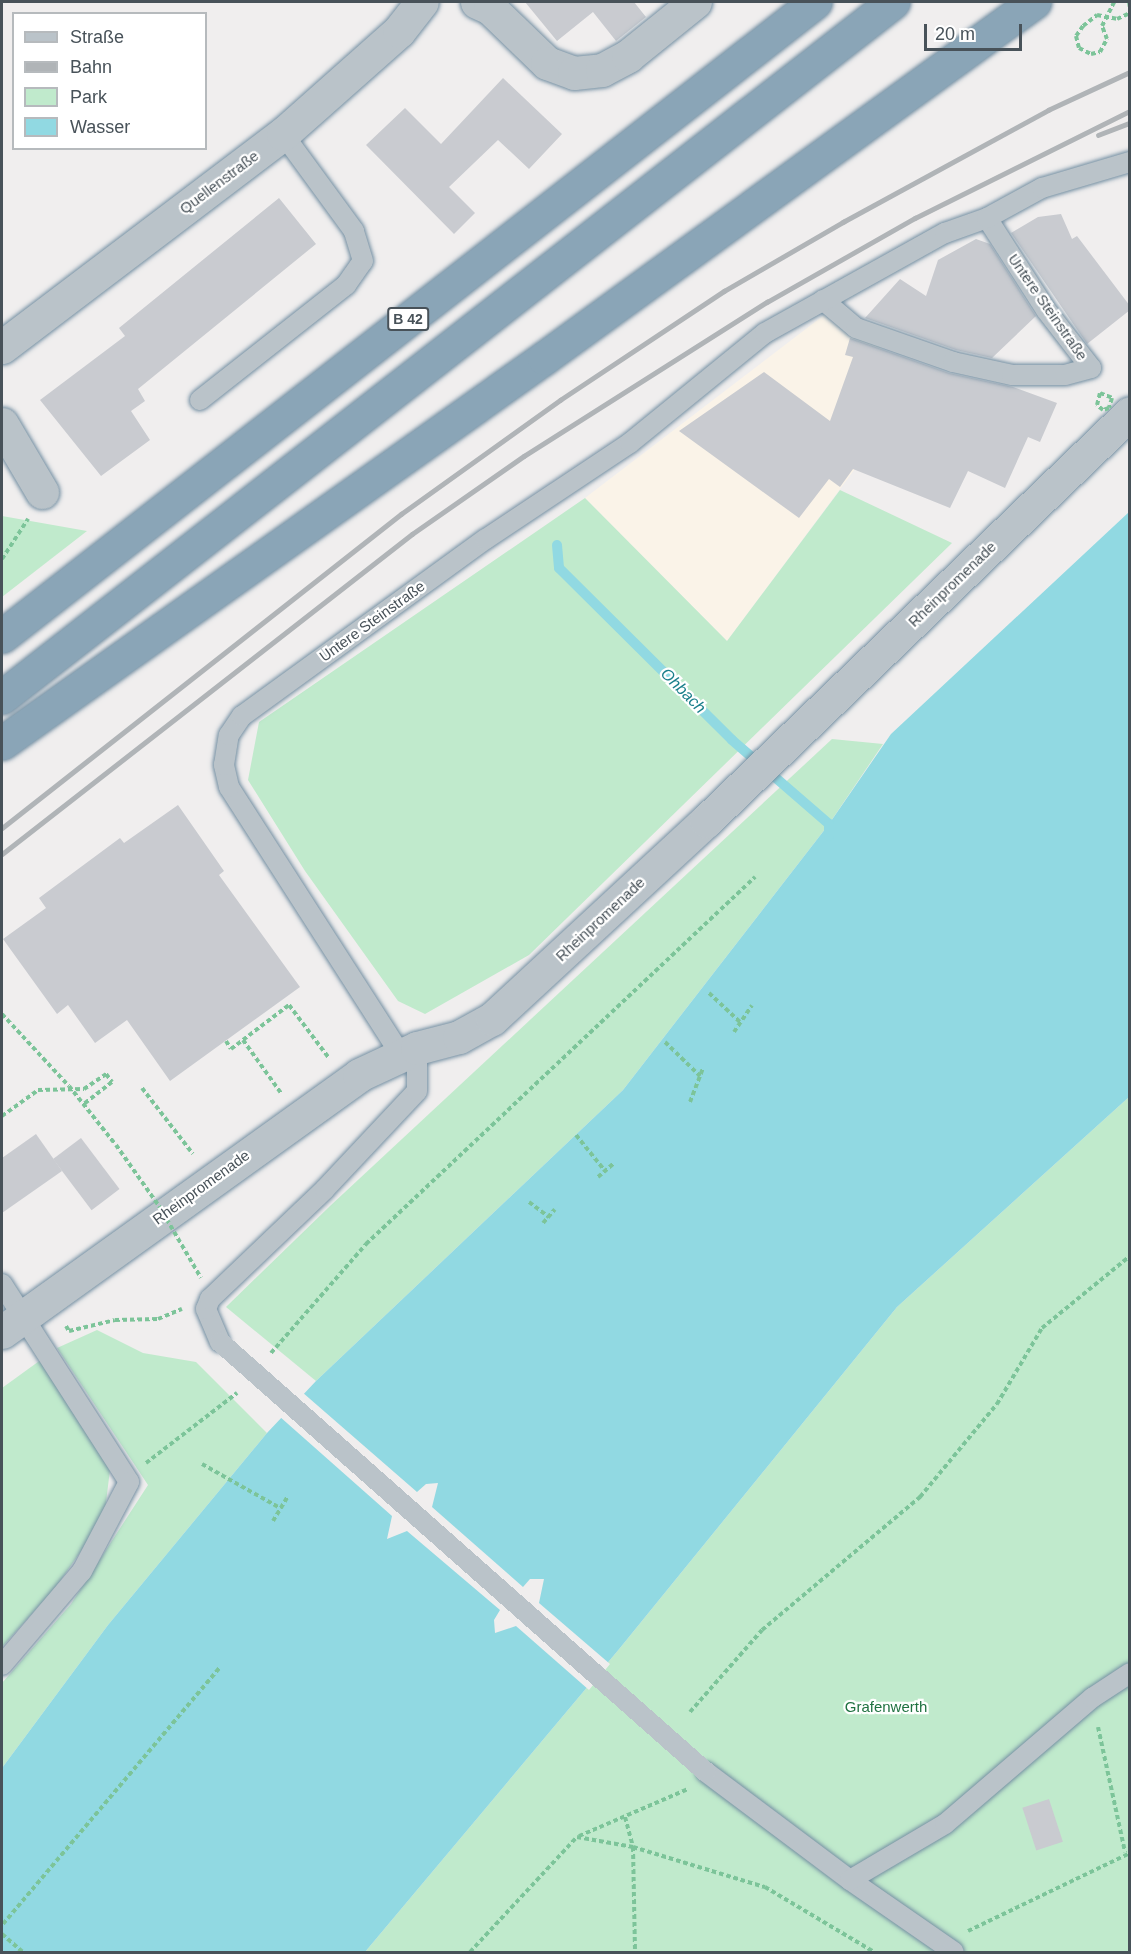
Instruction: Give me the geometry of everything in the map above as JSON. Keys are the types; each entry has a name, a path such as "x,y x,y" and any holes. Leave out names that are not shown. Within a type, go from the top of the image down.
{"highway":[{"name":"B 42","path":"2,636 815,2"},
{"path":"2,697 893,2"},
{"path":"2,743 1034,2"}],"street":[{"name":"Quellenstraße","path":"2,347 283,134 399,31 422,2"},
{"path":"477,2 490,8 547,63 574,73 602,70 628,56 695,2"},
{"name":"Rheinpromenade","path":"13,1323 212,1178 348,1083 409,1051 459,1036 492,1019 706,821 1118,403"},
{"path":"2,424 42,492"}],"lane":[{"path":"200,400 346,285 363,261 354,231 283,134"},
{"name":"Untere Steinstraße","path":"409,1051 230,787 224,765 229,735 242,717 486,539 630,443 765,333 945,234 987,218 1042,188 1130,162"},
{"name":"Untere Steinstraße","path":"824,300 856,328 953,362 1012,375 1065,375 1091,368 1046,310 987,218"},
{"path":"409,1051 417,1091 325,1189 210,1299 206,1309 220,1342 710,1775 850,1880 948,1948"},
{"path":"2,1284 13,1323 129,1482 82,1571 2,1665"},
{"path":"850,1880 945,1824 1092,1698 1130,1673"}],"path":[{"path":"1114,2 1102,26 1107,39 1100,52 1091,54 1079,48 1076,36 1083,26 1097,15 1117,20 1130,14"},
{"path":"1129,2 1130,8"},
{"path":"1101,393 1118,403 1103,410 1097,405 1101,393"},
{"path":"2,560 16,542 42,492"},
{"path":"268,1357 366,1244 755,877"},
{"path":"709,993 740,1022"},
{"path":"226,1041 231,1049 289,1005 348,1083"},
{"path":"734,1032 752,1005"},
{"path":"2,1014 84,1104 159,1206 201,1278"},
{"path":"243,1040 258,1061"},
{"path":"665,1042 700,1076"},
{"path":"690,1102 703,1068"},
{"path":"2,1116 38,1090 84,1089 106,1074 112,1082 84,1104"},
{"path":"142,1088 212,1178"},
{"path":"576,1135 605,1171"},
{"path":"598,1177 613,1164"},
{"path":"529,1202 549,1217"},
{"path":"543,1223 555,1209"},
{"path":"690,1712 762,1629 920,1497 998,1404 1042,1328 1130,1256"},
{"path":"115,1320 158,1319 186,1308"},
{"path":"129,1482 144,1465 241,1388"},
{"path":"202,1464 280,1508"},
{"path":"273,1521 288,1496"},
{"path":"23,1953 2,1932 2,1924 220,1667"},
{"path":"948,1948 1127,1852 1092,1698"},
{"path":"470,1953 577,1837 625,1817 710,1775"},
{"path":"625,1817 633,1847 635,1953"},
{"path":"577,1837 633,1847 765,1887 874,1953"}],"shaded area":[{"path":"828,312 888,333 849,441 869,450 727,641 585,498"}],"green space":[{"path":"840,490 952,543 529,955 425,1014 398,1001 305,871 248,780 259,722 585,498 727,641"},
{"path":"2,516 87,531 2,597"},
{"path":"832,739 883,744 829,824 623,1090 316,1381 226,1307 330,1206"},
{"name":"Grafenwerth","path":"1129,1097 1129,1952 365,1952 620,1648 897,1307"},
{"path":"97,1330 143,1353 196,1362 267,1433 108,1625 2,1768 2,1683 71,1604 148,1485 57,1348"},
{"path":"42,1359 110,1470 104,1518 56,1587 2,1647 2,1388"}],"water":[{"path":"1129,512 1129,1097 897,1307 620,1648 365,1952 2,1952 2,1768 108,1625 267,1433 316,1381 623,1090 829,824 891,734"}],"pier":[{"path":"302,1392 417,1492 426,1484 438,1483 432,1507 523,1587 530,1579 544,1579 539,1603 610,1664 589,1690 516,1626 495,1633 494,1620 500,1610 407,1531 387,1539 392,1516 279,1416"}],"building":[{"path":"525,2 634,2 646,17 616,41 593,12 557,41"},
{"path":"503,78 562,134 529,169 498,140 449,187 475,213 454,234 366,145 405,108 441,144"},
{"path":"279,198 316,244 138,389 145,401 131,411 150,440 101,476 40,400 125,336 119,328"},
{"path":"1061,214 1072,239 1077,236 1130,306 1130,310 1087,344 1011,233 1038,217"},
{"path":"976,239 990,244 1036,316 992,358 956,350 865,318 900,279 926,296 938,260"},
{"path":"850,338 949,373 1013,387 1057,403 1040,442 1028,437 1005,488 968,471 950,508 853,469 840,487 829,479 799,518 679,431 764,372 830,421 853,357 845,355"},
{"path":"178,805 224,871 219,875 300,987 170,1081 127,1020 95,1043 68,1005 57,1014 3,939 46,908 39,898 120,838 124,843"},
{"path":"36,1134 62,1171 2,1213 2,1158"},
{"path":"81,1138 120,1189 92,1210 53,1159"},
{"path":"1049,1799 1063,1842 1036,1850 1022,1808"}],"waterway":[{"name":"Ohbach","path":"557,545 559,568 732,740 829,824 829,836"}],"railway":[{"path":"2,828 401,514 560,400 724,291 843,222 1048,110 1130,72"},
{"path":"2,854 412,534 524,456 767,302 915,218 1130,111"},
{"path":"1098,135 1130,123"}]}
